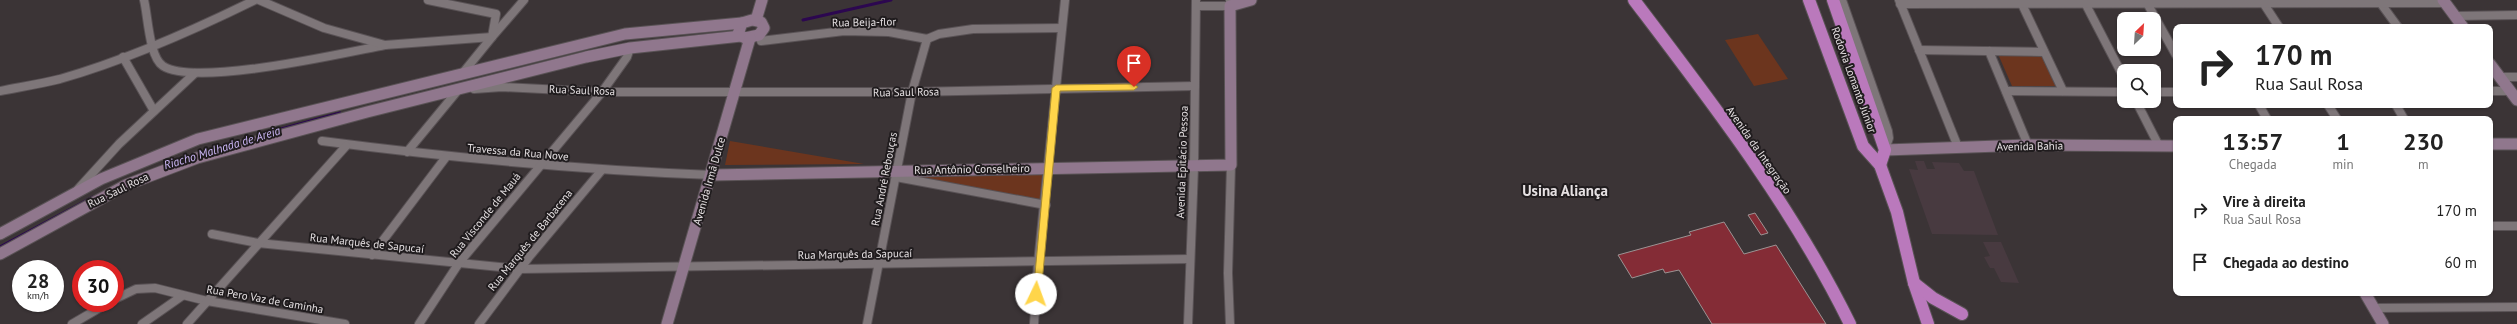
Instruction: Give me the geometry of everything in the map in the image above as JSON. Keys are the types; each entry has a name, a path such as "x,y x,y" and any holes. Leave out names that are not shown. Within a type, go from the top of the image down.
{"highway":[{"name":"Avenida da Integração","path":"1634,0 1749,154 1814,256 1850,324"},
{"name":"Rodovia Lomanto Júnior","path":"1809,0 1863,146 1880,165 1896,212 1914,283 1928,324"},
{"name":"Rodovia Lomanto Júnior","path":"1833,0 1885,150"},
{"path":"1880,165 1885,150"},
{"path":"1914,283 1933,298 1962,314"}],"main road":[{"path":"756,20 762,0"},
{"path":"1231,165 1230,3 1251,0"},
{"path":"2444,1 2461,24"},
{"path":"0,234 101,179 198,139 625,34 742,23 756,20 761,22 764,28 760,35 750,39 630,48 546,66 458,89"},
{"path":"742,23 738,30 750,39"},
{"name":"Avenida Irmã Dulce","path":"667,324 712,175 750,39"},
{"path":"2493,68 2517,100"},
{"name":"Rua Saul Rosa","path":"0,254 83,207 163,169 367,112 458,89"},
{"path":"2493,144 2517,144"},
{"name":"Avenida Bahia","path":"1885,150 2028,145 2173,146"},
{"name":"Rua Antônio Conselheiro","path":"712,175 897,174 1049,168 1194,168 1231,165"},
{"path":"2366,296 2383,324"}],"street":[{"path":"144,0 156,58 163,66 181,72 195,73 276,64 385,45 492,37"},
{"path":"0,91 59,79 123,57 200,27 255,0"},
{"path":"259,0 324,28 385,45"},
{"path":"428,0 496,14 492,37"},
{"path":"462,74 524,0"},
{"path":"1034,324 1038,263 1046,205 1065,0"},
{"path":"1842,0 1888,132 1889,138 1885,150"},
{"path":"1958,147 1900,2 2085,2 2147,4 2444,1"},
{"path":"2021,2 2063,91"},
{"path":"2085,2 2117,64"},
{"path":"2263,2 2277,24"},
{"path":"2380,2 2396,24"},
{"path":"1196,3 1230,3"},
{"name":"Avenida Epitácio Pessoa","path":"1188,324 1194,168 1196,3"},
{"path":"2147,4 2173,49"},
{"path":"2455,16 2517,15"},
{"path":"927,38 935,34 968,28 1062,28"},
{"name":"Rua Beija-flor","path":"750,39 860,32 901,32 927,38"},
{"name":"Rua André Rebouças","path":"867,324 912,92 927,38"},
{"name":"Rua Visconde de Mauá","path":"419,324 459,263 602,92 627,57 630,48"},
{"path":"1919,50 2044,52"},
{"path":"1989,51 2028,145"},
{"path":"123,57 154,111"},
{"path":"74,194 119,144 195,73"},
{"path":"2499,77 2517,77"},
{"name":"Rua Saul Rosa","path":"458,89 502,87 602,92 734,93 912,92 1195,86"},
{"path":"407,152 458,89"},
{"path":"2006,91 2117,92"},
{"path":"2493,91 2510,91"},
{"path":"2161,92 2173,92"},
{"path":"367,112 368,96"},
{"path":"2140,108 2160,146"},
{"name":"Travessa da Rua Nove","path":"322,141 346,146 446,157 541,164 601,171 712,175"},
{"path":"187,324 346,146"},
{"path":"372,255 446,157"},
{"path":"1230,324 1228,273 1231,165"},
{"name":"Rua Marquês de Barbacena","path":"479,324 520,269 601,171"},
{"name":"Rua Antônio Conselheiro","path":"897,174 1046,205"},
{"path":"2493,225 2517,226"},
{"name":"Rua Marquês de Sapucaí","path":"212,234 258,243 520,269"},
{"name":"Rua Marquês da Sapucaí","path":"520,269 1038,263 1190,259"},
{"name":"Rua Pero Vaz de Caminha","path":"124,295 136,289 149,287 165,289 182,296 207,301 345,324"},
{"path":"142,324 182,296"},
{"path":"2374,308 2517,307"},
{"path":"72,324 93,312"}],"shaded area":[{"path":"1758,34 1788,79 1754,86 1725,40"},
{"path":"1998,54 2041,54 2056,86 2012,86"},
{"path":"730,141 864,164 725,165"},
{"path":"1915,161 1924,161 1927,169 1935,169 1932,162 1959,163 1964,171 1974,171 1998,235 1932,234 1909,169 1918,170"},
{"path":"1044,173 1042,202 902,175"},
{"path":"1983,242 2001,242 2019,283 2001,282 1994,268 1990,268 1984,257 1990,256"}],"building":[{"path":"1755,213 1768,233 1761,235 1748,215"},
{"path":"1724,222 1744,254 1776,245 1826,324 1712,324 1679,270 1665,273 1663,269 1632,278 1618,255 1691,235 1689,232"}],"waterway":[{"path":"803,20 891,0"},
{"name":"Riacho Malhada de Areia","path":"263,134 340,113"},
{"name":"Riacho Malhada de Areia","path":"170,163 183,158"},
{"name":"Riacho Malhada de Areia","path":"0,247 93,197"}],"district":[{"name":"Usina Aliança","path":"1565,191"}],"route":[{"path":"1036,294 1038,263 1046,205 1056,88 1134,87"}]}
